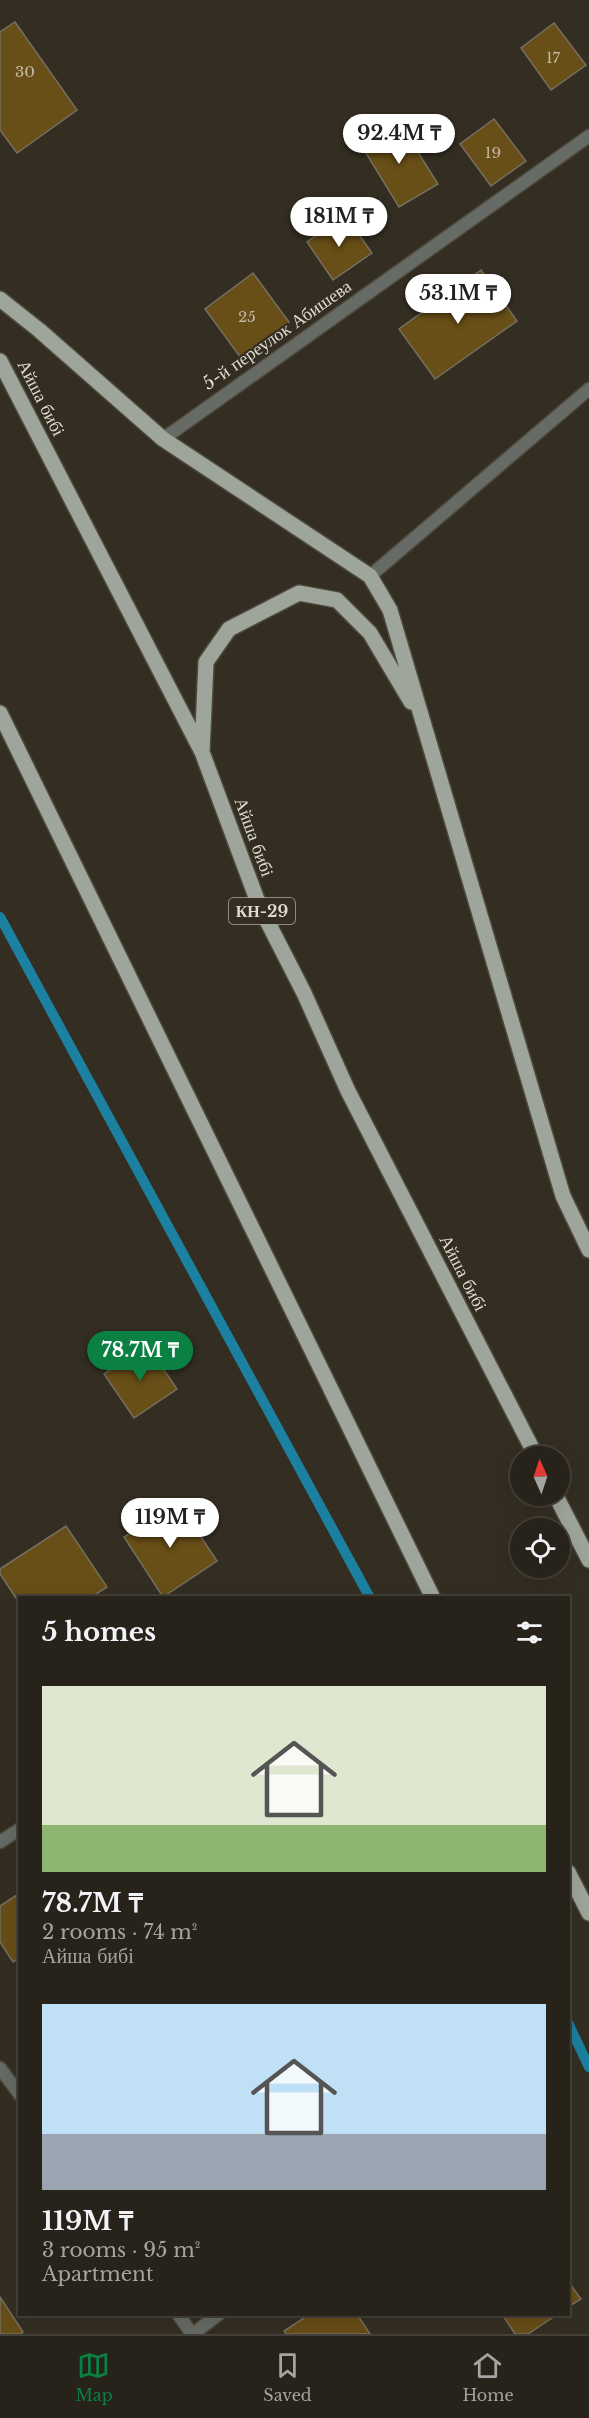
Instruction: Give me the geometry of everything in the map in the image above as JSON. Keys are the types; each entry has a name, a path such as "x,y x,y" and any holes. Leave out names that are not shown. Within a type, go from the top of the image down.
{"main road":[{"path":"0,299 39,330 163,439 370,576 390,610 563,1196 589,1250"},
{"name":"Айша бибі","path":"0,361 202,752 259,905 304,993 353,1101 531,1446"},
{"path":"202,752 206,662 229,629 299,593 337,600 370,633 421,720"},
{"path":"0,713 432,1596"},
{"path":"561,1506 589,1560"},
{"path":"570,1876 589,1913"}],"street":[{"name":"5-й переулок Абишева","path":"163,439 589,136"},
{"path":"370,576 589,389"},
{"path":"0,1842 18,1830"},
{"path":"0,2068 18,2092"},
{"path":"180,2316 193,2334 216,2316"}],"building":[{"path":"15,22 77,110 17,153 0,130 0,32"},
{"path":"554,23 586,65 551,90 521,48"},
{"path":"494,119 526,161 491,186 460,144"},
{"path":"399,122 438,184 399,207 361,145"},
{"path":"345,215 372,253 333,280 307,242"},
{"path":"481,270 517,321 435,379 399,329"},
{"path":"253,273 289,322 241,358 205,309"},
{"path":"147,1345 177,1389 134,1418 104,1374"},
{"path":"178,1502 217,1561 162,1596 124,1537"},
{"path":"66,1526 107,1587 93,1596 18,1596 18,1601 0,1574 0,1569"},
{"path":"18,1894 18,1959 13,1962 0,1942 0,1906"},
{"path":"570,2284 581,2299 570,2306"},
{"path":"0,2297 23,2332 21,2334 0,2334"},
{"path":"307,2316 358,2316 370,2334 286,2334 284,2331"},
{"path":"503,2316 555,2316 528,2334 515,2334"}],"waterway":[{"path":"0,917 369,1596"},
{"path":"570,2027 589,2067"}]}
